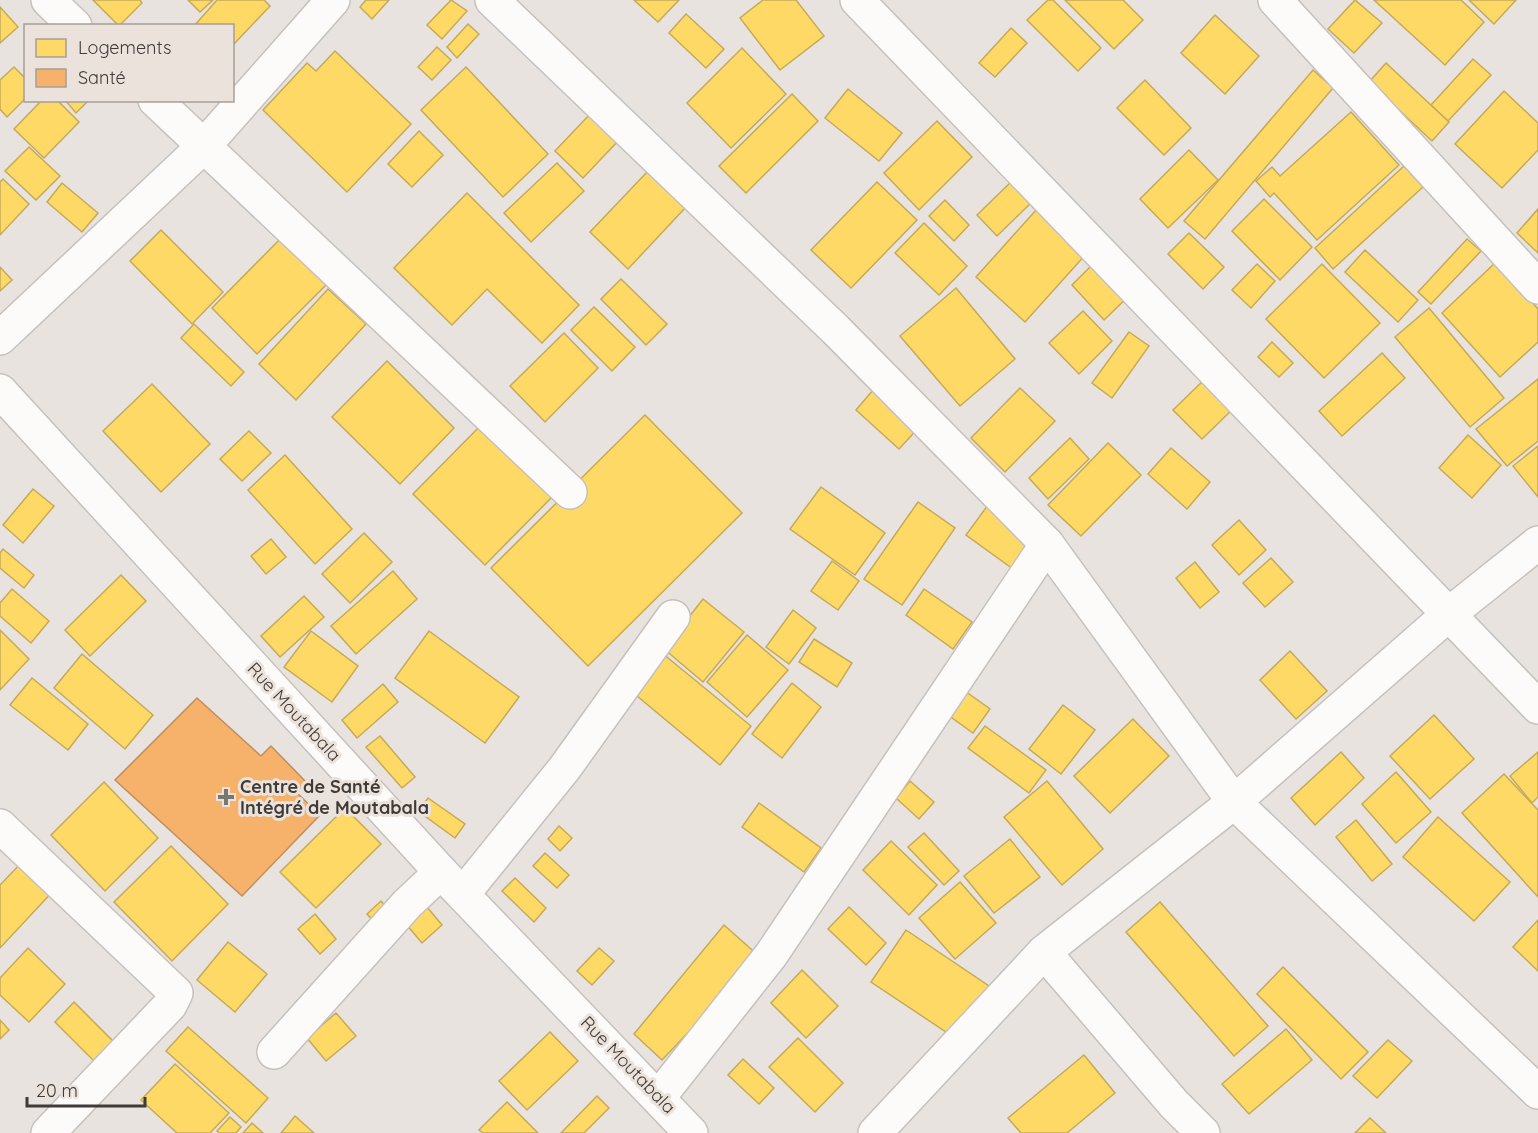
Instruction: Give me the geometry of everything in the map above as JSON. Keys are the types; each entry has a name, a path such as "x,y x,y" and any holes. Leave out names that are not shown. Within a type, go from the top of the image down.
{"street":[{"path":"48,0 73,24"},
{"path":"0,338 204,146 333,0"},
{"path":"492,0 836,330 1047,544 1234,802 1538,1092"},
{"path":"857,0 1538,707"},
{"path":"1289,5 1538,287"},
{"path":"157,102 570,492"},
{"name":"Rue Moutabala","path":"0,392 452,883 692,1133"},
{"path":"875,1133 1044,952 1234,802 1449,614 1538,543"},
{"path":"659,1097 771,955 1047,544"},
{"path":"274,1052 407,904 452,883 564,769 673,617"},
{"path":"0,826 176,993 170,1005 48,1133"},
{"path":"1044,952 1174,1104 1203,1133"}],"building: Logements":[{"path":"93,0 140,0 142,3 121,24 117,24"},
{"path":"188,0 213,0 200,12"},
{"path":"217,0 264,0 270,6 234,44 234,24 196,24"},
{"path":"366,0 389,0 372,19 360,7"},
{"path":"451,0 467,11 442,39 427,25"},
{"path":"634,0 679,0 658,22"},
{"path":"763,0 796,0 824,36 780,70 740,18"},
{"path":"1048,0 1053,0 1101,48 1078,71 1027,20"},
{"path":"1065,0 1123,0 1143,20 1114,49"},
{"path":"1355,0 1382,23 1354,53 1328,29"},
{"path":"1374,0 1461,0 1484,22 1445,65"},
{"path":"1469,0 1516,0 1494,24"},
{"path":"0,7 18,27 0,43"},
{"path":"686,14 724,49 706,68 669,33"},
{"path":"1215,15 1259,56 1225,94 1181,53"},
{"path":"468,24 479,34 457,58 447,47"},
{"path":"1011,28 1027,43 995,77 979,63"},
{"path":"437,47 451,60 432,80 418,67"},
{"path":"742,48 786,94 731,148 687,103"},
{"path":"335,51 411,124 347,192 263,110 307,63 316,71"},
{"path":"1473,59 1491,75 1448,121 1431,105"},
{"path":"1386,63 1449,122 1432,141 1369,82"},
{"path":"14,67 24,77 24,100 7,117 0,109 0,80"},
{"path":"466,67 548,154 503,197 421,110"},
{"path":"1313,70 1333,88 1205,239 1184,221"},
{"path":"1145,80 1191,128 1164,155 1117,108"},
{"path":"848,89 902,133 879,161 825,118"},
{"path":"1504,91 1538,123 1538,150 1502,188 1455,144"},
{"path":"792,94 818,121 746,193 719,166"},
{"path":"40,102 59,102 79,122 44,158 14,129"},
{"path":"67,102 87,102 76,113"},
{"path":"1351,112 1399,165 1317,240 1274,193 1270,197 1256,181 1272,167 1280,176"},
{"path":"591,113 619,140 583,178 555,151"},
{"path":"937,121 972,157 919,210 884,173"},
{"path":"419,131 443,155 412,187 388,164"},
{"path":"29,147 60,176 36,200 5,171"},
{"path":"1189,150 1218,180 1168,228 1140,199"},
{"path":"557,163 584,191 531,242 504,213"},
{"path":"1404,166 1423,187 1333,269 1315,248"},
{"path":"648,171 686,207 628,269 590,232"},
{"path":"3,179 29,204 0,235 0,182"},
{"path":"1014,179 1034,200 997,236 977,215"},
{"path":"877,182 917,220 851,288 811,250"},
{"path":"62,183 98,213 82,232 47,202"},
{"path":"467,193 579,305 542,343 487,289 452,325 394,268"},
{"path":"1264,199 1312,247 1280,280 1232,231"},
{"path":"945,200 969,225 954,241 929,216"},
{"path":"1037,209 1087,253 1025,322 976,277"},
{"path":"1538,209 1538,253 1517,233"},
{"path":"924,223 967,266 939,295 895,253"},
{"path":"161,230 223,292 192,324 130,261"},
{"path":"287,232 333,278 257,354 212,308"},
{"path":"1189,233 1224,267 1203,289 1168,254"},
{"path":"1467,239 1481,251 1431,304 1418,292"},
{"path":"1365,250 1418,300 1398,322 1345,272"},
{"path":"1099,258 1133,292 1104,320 1072,285"},
{"path":"1496,262 1538,309 1538,342 1500,377 1442,313"},
{"path":"1257,264 1275,281 1251,308 1232,290"},
{"path":"1322,264 1380,323 1324,378 1266,319"},
{"path":"0,267 12,280 0,291"},
{"path":"621,279 667,324 646,345 601,299"},
{"path":"956,288 1015,359 960,406 900,336"},
{"path":"328,289 366,324 296,400 259,364"},
{"path":"594,307 635,347 612,371 571,330"},
{"path":"1429,308 1504,398 1470,427 1395,337"},
{"path":"1083,311 1112,341 1079,374 1049,343"},
{"path":"194,324 244,372 231,386 181,338"},
{"path":"1129,332 1149,346 1112,398 1092,383"},
{"path":"564,333 598,368 545,422 510,386"},
{"path":"1272,342 1293,363 1279,377 1258,357"},
{"path":"1382,353 1405,378 1342,436 1319,411"},
{"path":"387,361 454,428 400,484 332,417"},
{"path":"1209,375 1237,405 1202,439 1173,410"},
{"path":"1538,379 1538,441 1507,466 1476,429"},
{"path":"879,383 923,423 899,449 856,410"},
{"path":"152,384 210,444 161,492 103,431"},
{"path":"1020,388 1055,421 1005,472 971,438"},
{"path":"645,415 742,513 588,666 491,568"},
{"path":"483,423 555,494 485,565 413,494"},
{"path":"249,431 271,453 242,481 220,459"},
{"path":"1468,435 1501,465 1472,498 1439,468"},
{"path":"1070,438 1089,459 1048,499 1029,478"},
{"path":"1108,443 1141,475 1081,536 1048,505"},
{"path":"1538,446 1538,497 1513,466"},
{"path":"1171,448 1210,482 1187,509 1148,474"},
{"path":"285,455 352,529 315,564 248,490"},
{"path":"821,487 885,533 855,575 790,529"},
{"path":"33,489 54,506 23,543 3,525"},
{"path":"918,502 955,528 902,605 864,579"},
{"path":"988,505 1034,539 1013,569 966,535"},
{"path":"1239,520 1266,550 1239,575 1212,545"},
{"path":"364,533 392,562 350,603 322,574"},
{"path":"271,539 286,557 266,574 251,556"},
{"path":"3,549 34,575 24,588 0,568 0,553"},
{"path":"1271,558 1293,582 1265,607 1243,583"},
{"path":"832,561 859,581 838,610 811,591"},
{"path":"1195,562 1219,592 1200,608 1176,578"},
{"path":"393,571 417,599 356,654 331,626"},
{"path":"121,575 146,601 90,656 65,630"},
{"path":"12,589 49,621 31,643 0,616 0,603"},
{"path":"924,589 972,622 953,649 906,615"},
{"path":"304,596 324,617 280,657 261,636"},
{"path":"703,599 744,632 703,682 664,649"},
{"path":"793,610 816,628 789,664 766,647"},
{"path":"0,630 29,659 0,690"},
{"path":"311,631 358,666 332,702 284,667"},
{"path":"429,631 519,697 485,743 395,678"},
{"path":"747,635 788,670 747,717 707,682"},
{"path":"814,639 852,663 837,687 799,662"},
{"path":"1290,651 1327,691 1296,719 1260,680"},
{"path":"662,653 751,726 720,765 631,691"},
{"path":"82,654 153,715 125,749 54,688"},
{"path":"32,678 88,724 68,750 10,705"},
{"path":"792,683 821,707 782,758 752,734"},
{"path":"383,684 398,702 357,738 342,720"},
{"path":"965,691 990,709 973,733 948,715"},
{"path":"1063,705 1095,730 1061,774 1029,749"},
{"path":"1434,715 1474,759 1430,799 1390,756"},
{"path":"1133,719 1169,756 1110,813 1074,776"},
{"path":"985,726 1046,770 1029,793 968,748"},
{"path":"380,736 415,777 402,788 366,747"},
{"path":"1341,752 1364,778 1315,825 1291,798"},
{"path":"1538,752 1538,797 1532,803 1510,776"},
{"path":"1396,772 1431,812 1396,843 1362,804"},
{"path":"1504,774 1538,810 1538,897 1462,813"},
{"path":"910,781 934,802 919,819 896,798"},
{"path":"1047,781 1103,849 1062,885 1004,817"},
{"path":"104,782 158,838 105,891 51,835"},
{"path":"428,798 465,824 455,838 418,811"},
{"path":"759,803 821,848 804,872 742,827"},
{"path":"345,808 381,844 316,908 280,872"},
{"path":"1438,817 1510,882 1474,921 1403,857"},
{"path":"1356,820 1392,864 1372,881 1336,837"},
{"path":"559,826 572,838 560,851 548,839"},
{"path":"924,833 959,871 944,885 908,847"},
{"path":"1010,839 1040,877 994,913 964,876"},
{"path":"891,841 937,885 909,915 863,870"},
{"path":"171,846 228,904 172,961 114,902"},
{"path":"545,853 569,875 557,888 533,866"},
{"path":"25,859 56,888 0,948 0,885"},
{"path":"515,878 546,908 534,922 502,891"},
{"path":"960,882 996,923 955,959 919,918"},
{"path":"381,901 390,912 376,924 367,914"},
{"path":"1160,902 1268,1026 1234,1056 1126,932"},
{"path":"427,907 442,925 422,943 406,924"},
{"path":"849,907 886,943 866,965 828,929"},
{"path":"315,914 336,939 320,954 298,929"},
{"path":"1538,920 1538,971 1513,947"},
{"path":"724,925 760,957 662,1060 634,1034"},
{"path":"906,930 989,986 955,1038 871,982"},
{"path":"228,942 267,974 235,1012 197,980"},
{"path":"28,948 65,984 29,1022 0,995 0,978"},
{"path":"599,948 614,961 592,985 577,971"},
{"path":"1283,967 1368,1052 1341,1079 1257,994"},
{"path":"802,970 838,1006 806,1038 771,1003"},
{"path":"74,1002 114,1042 95,1062 55,1022"},
{"path":"336,1013 356,1036 326,1061 307,1038"},
{"path":"0,1020 9,1030 0,1039"},
{"path":"188,1027 268,1098 246,1123 166,1051"},
{"path":"1286,1029 1312,1060 1249,1114 1222,1084"},
{"path":"550,1032 578,1061 527,1110 499,1081"},
{"path":"798,1038 843,1083 815,1112 769,1067"},
{"path":"1388,1040 1412,1061 1377,1098 1353,1076"},
{"path":"1084,1055 1115,1093 1067,1133 1021,1133 1008,1118"},
{"path":"743,1059 774,1088 759,1104 728,1075"},
{"path":"175,1064 229,1113 210,1133 177,1133 141,1100"},
{"path":"597,1096 609,1108 584,1133 561,1133"},
{"path":"507,1102 538,1133 483,1133 479,1130"},
{"path":"295,1116 314,1133 281,1133"},
{"path":"230,1117 241,1127 236,1133 219,1133 217,1131"},
{"path":"1370,1118 1386,1133 1355,1133"},
{"path":"252,1123 263,1133 243,1133"}],"building: Santé":[{"path":"197,698 261,756 271,746 306,782 296,792 320,815 242,896 115,780"}],"place":[{"name":"Centre de Santé Intégré de Moutabala","path":"226,797"}]}
